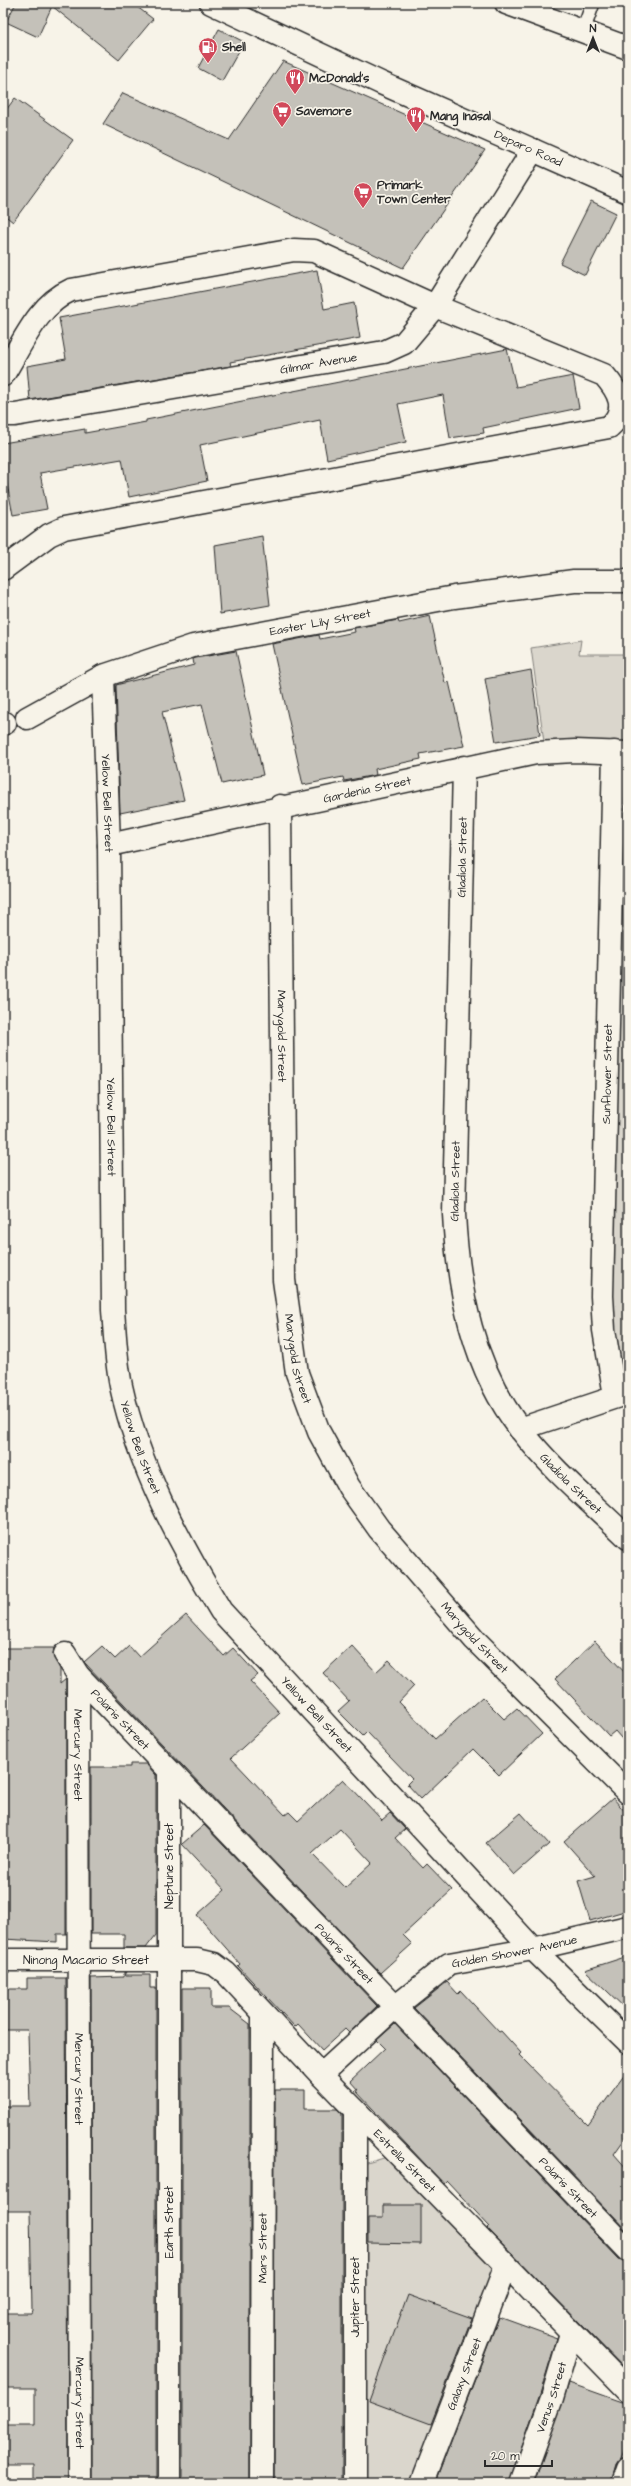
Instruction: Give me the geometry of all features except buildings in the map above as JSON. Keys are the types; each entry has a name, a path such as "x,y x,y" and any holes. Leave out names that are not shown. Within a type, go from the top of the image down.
{"street":[{"name":"Deparo Road","path":"211,3 381,83 628,192"},
{"path":"510,4 628,48"},
{"name":"Gilmar Avenue","path":"3,415 15,415 384,352 404,343 435,306 533,150"},
{"path":"3,375 43,310 57,297 71,290 294,250 314,251 435,306 604,375 616,388 621,409 618,420 609,427 64,528 49,534 3,569"},
{"name":"Easter Lily Street","path":"27,718 104,676 193,646 454,597 574,581 628,581"},
{"name":"Yellow Bell Street","path":"104,676 109,845 112,1310 121,1386 150,1481 185,1553 221,1611 533,1948 628,2042"},
{"name":"Gardenia Street","path":"109,845 280,806 536,753 621,753"},
{"name":"Sunflower Street","path":"621,753 602,1296 604,1330 622,1394"},
{"name":"Gladiola Street","path":"464,767 454,1214 456,1249 465,1305 490,1380 520,1429 541,1453 628,1538"},
{"name":"Marygold Street","path":"280,806 284,1280 297,1373 319,1432 349,1487 379,1529 475,1640 628,1793"},
{"path":"520,1429 622,1394"},
{"name":"Polaris Street","path":"65,1654 78,1675 628,2250"},
{"name":"Mercury Street","path":"78,1675 77,1961 80,2483"},
{"name":"Neptune Street","path":"168,1960 169,1771"},
{"name":"Golden Shower Avenue","path":"321,2075 395,2007 449,1964 533,1948 628,1927"},
{"name":"Ninong Macario Street","path":"3,1960 168,1960"},
{"name":"Estrella Street","path":"168,1960 197,1960 214,1964 226,1973 321,2075 628,2390"},
{"name":"Earth Street","path":"168,1960 169,2483"},
{"name":"Mars Street","path":"262,2012 262,2483"},
{"name":"Jupiter Street","path":"355,2110 355,2483"},
{"name":"Galaxy Street","path":"422,2483 506,2265"},
{"name":"Venus Street","path":"521,2483 552,2398 572,2333"},
{"path":"623,2483 628,2469"}],"lane":[{"path":"583,31 593,3"}],"shaded area":[{"path":"581,640 579,654 628,654 628,743 544,742 531,648"},
{"path":"619,759 628,759 628,1385 620,1386 610,1333"},
{"path":"387,2157 501,2266 418,2483 365,2483 364,2164"}],"place":[{"name":"Shell","path":"208,64"},
{"name":"McDonald's","path":"295,95"},
{"name":"Savemore","path":"282,128"},
{"name":"Mang Inasal","path":"416,133"},
{"name":"Primark Town Center","path":"363,209"}]}
